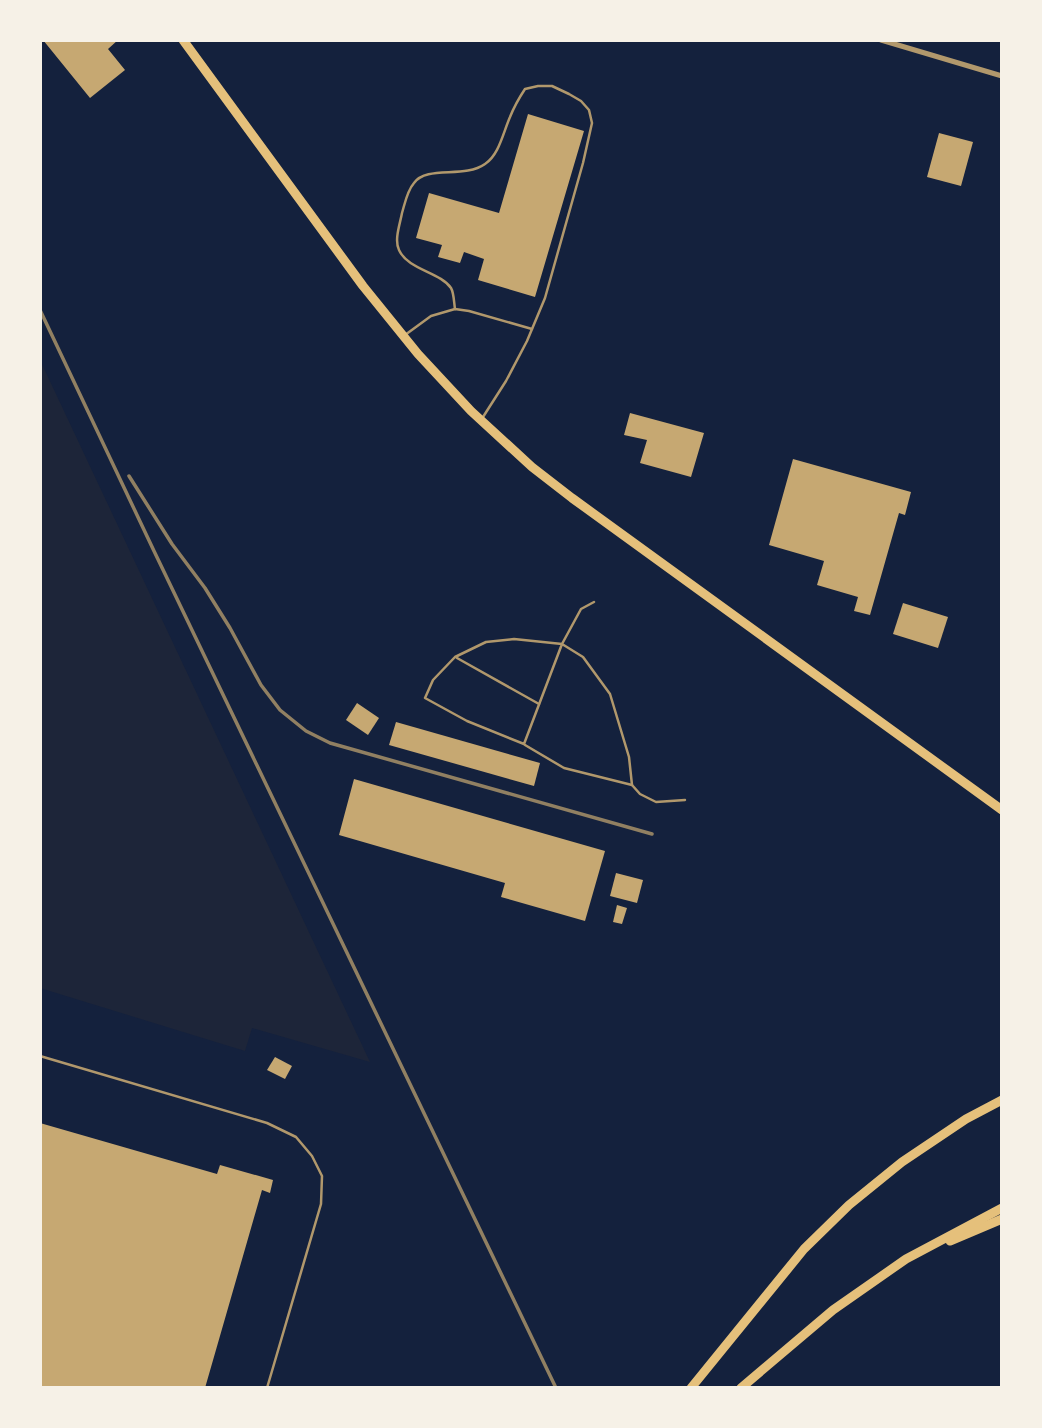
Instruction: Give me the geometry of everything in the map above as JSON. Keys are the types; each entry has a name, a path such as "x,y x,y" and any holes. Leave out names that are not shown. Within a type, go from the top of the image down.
{"main road":[{"path":"183,40 363,286 404,337 481,420 532,467 572,498 1002,810"},
{"path":"691,1388 804,1249 849,1205 902,1162 966,1119 1002,1100"},
{"path":"741,1388 833,1310 906,1259 1002,1208"},
{"path":"906,1259 1002,1219"}],"street":[{"path":"881,40 1002,76"}],"lane":[{"path":"455,309 451,288 404,258 397,248 398,229 413,183 423,174 471,171 486,164 498,148 511,114 525,89 552,86 581,101 589,110 592,123 545,298 506,381 481,420"},
{"path":"404,337 430,316 455,309 532,329"},
{"path":"524,744 562,644 581,609 594,602"},
{"path":"632,785 629,757 610,694 583,657 562,644 514,639 486,642 455,657 433,680 425,698 467,721 524,744 564,768 632,785 640,794 656,802 685,800"},
{"path":"455,657 539,704"},
{"path":"40,1056 267,1123 296,1137 312,1156 322,1176 321,1204 267,1388"}],"shaded area":[{"path":"40,360 370,1062 252,1028 245,1051 40,988"}],"building":[{"path":"43,40 118,40 108,49 125,70 90,98"},
{"path":"528,114 584,131 535,297 478,280 484,259 464,252 460,263 438,257 442,245 416,238 429,193 499,213"},
{"path":"939,133 973,142 961,186 927,177"},
{"path":"630,413 704,433 691,477 640,463 647,440 624,435"},
{"path":"793,459 911,492 905,515 899,513 870,615 854,611 858,597 817,585 824,561 769,545"},
{"path":"903,603 948,617 938,648 893,634"},
{"path":"357,703 379,718 368,735 346,720"},
{"path":"396,722 540,763 534,786 389,745"},
{"path":"354,779 605,851 585,921 501,897 505,883 339,835"},
{"path":"616,873 643,880 637,903 610,896"},
{"path":"617,905 627,908 622,924 613,922"},
{"path":"275,1057 292,1066 285,1079 267,1070"},
{"path":"40,1123 217,1174 220,1165 273,1180 270,1193 262,1190 205,1388 40,1388"}],"railway":[{"path":"40,310 556,1388"},
{"path":"129,476 172,544 205,588 261,685 280,710 306,731 330,743 652,834"}]}
